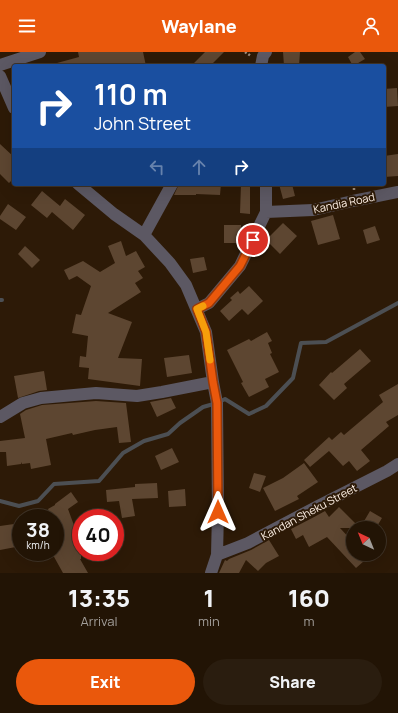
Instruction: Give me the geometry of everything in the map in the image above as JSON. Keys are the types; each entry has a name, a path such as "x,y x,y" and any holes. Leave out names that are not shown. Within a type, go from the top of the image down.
{"street":[{"path":"0,65 40,52"},
{"path":"261,64 266,52"},
{"path":"0,76 12,103"},
{"path":"80,186 114,214 144,235 170,262 186,285 206,332 217,403 217,555 211,573"},
{"path":"144,235 171,186"},
{"path":"197,309 209,303 240,266 266,212 266,186"},
{"name":"Kandia Road","path":"266,212 313,210 398,192"},
{"path":"0,417 23,403 41,398 96,393 137,396 213,382"},
{"name":"Kandan Sheku Street","path":"217,555 248,543 398,464"},
{"path":"387,471 398,478"}],"building":[{"path":"78,52 143,52 146,64 57,64 79,57"},
{"path":"205,52 224,52 212,64 193,64"},
{"path":"283,52 300,52 299,64 284,64"},
{"path":"355,52 360,52 365,59 356,64 352,64 348,57"},
{"path":"397,88 398,106 386,107 386,89"},
{"path":"0,144 12,155 12,180 9,183 0,174"},
{"path":"398,154 398,176 386,177 386,156"},
{"path":"178,186 221,186 220,195 174,195"},
{"path":"241,186 250,186 250,214 240,213"},
{"path":"280,186 292,186 295,196 283,199"},
{"path":"42,191 60,206 65,199 85,215 73,230 52,212 47,218 31,205"},
{"path":"8,204 26,217 16,230 0,219 0,216"},
{"path":"333,215 340,239 318,245 311,221"},
{"path":"283,223 297,236 280,254 266,240"},
{"path":"224,225 241,225 241,243 224,243"},
{"path":"375,226 380,240 367,244 363,230"},
{"path":"121,241 126,256 136,251 145,267 138,271 143,278 135,283 141,292 108,313 132,322 118,358 142,359 140,386 88,379 89,368 79,367 80,356 86,357 88,336 72,333 76,314 81,315 91,286 77,276 69,280 64,270 83,261 100,272 115,263 108,246"},
{"path":"25,246 40,260 32,268 18,254"},
{"path":"204,257 207,270 193,273 190,259"},
{"path":"249,286 263,301 248,315 242,309 229,321 220,311 232,300 230,298 238,291 240,294"},
{"path":"267,332 272,341 268,343 272,353 270,354 279,372 265,379 269,387 249,397 241,383 243,382 227,350 249,339 251,341"},
{"path":"360,349 371,361 344,384 347,388 334,400 319,385 331,372 332,373"},
{"path":"189,355 192,373 167,377 164,358"},
{"path":"44,371 47,390 18,398 14,376"},
{"path":"398,384 398,415 386,422 389,426 361,450 370,461 357,471 349,461 343,466 329,451 310,467 304,460 329,437 332,440 341,432 344,435 383,402 379,395"},
{"path":"171,398 176,408 157,417 150,402"},
{"path":"96,401 126,403 131,442 119,443 117,427 73,435 72,433 46,439 51,465 31,469 30,463 22,464 21,462 21,464 7,466 6,452 0,452 0,441 25,438 20,414 26,410 42,405"},
{"path":"172,448 179,462 161,470 155,456"},
{"path":"304,463 318,482 297,496 299,499 275,511 263,488 283,478"},
{"path":"254,473 266,476 260,492 249,488"},
{"path":"157,483 158,498 132,499 135,516 124,518 124,509 120,509 119,501 107,502 106,490 135,487 135,484"},
{"path":"185,489 186,506 169,507 168,491"},
{"path":"71,492 78,502 68,509 72,520 72,561 81,561 88,573 63,573 56,561 64,561 64,509 48,509"},
{"path":"339,507 353,521 346,521 346,528 340,528 346,534 346,557 327,537 309,547 303,535 296,539 291,529 325,511 329,517"},
{"path":"370,511 382,518 380,521 364,521"},
{"path":"12,524 12,548 0,550 0,526"},
{"path":"269,540 279,556 266,563 258,571 246,560 239,573 219,573 225,560 227,561"},
{"path":"349,561 364,561 356,568"}],"waterway":[{"path":"0,501 19,506 38,501 54,484 99,481 123,453 144,441 168,434 180,423 203,407 225,399 249,414 266,406 293,378 301,343 326,342 398,303"}],"slow traffic":[{"path":"203,306 197,309 206,332 210,360"}],"route":[{"path":"218,512 217,403 206,332 197,309 209,303 240,266 253,240"}]}
